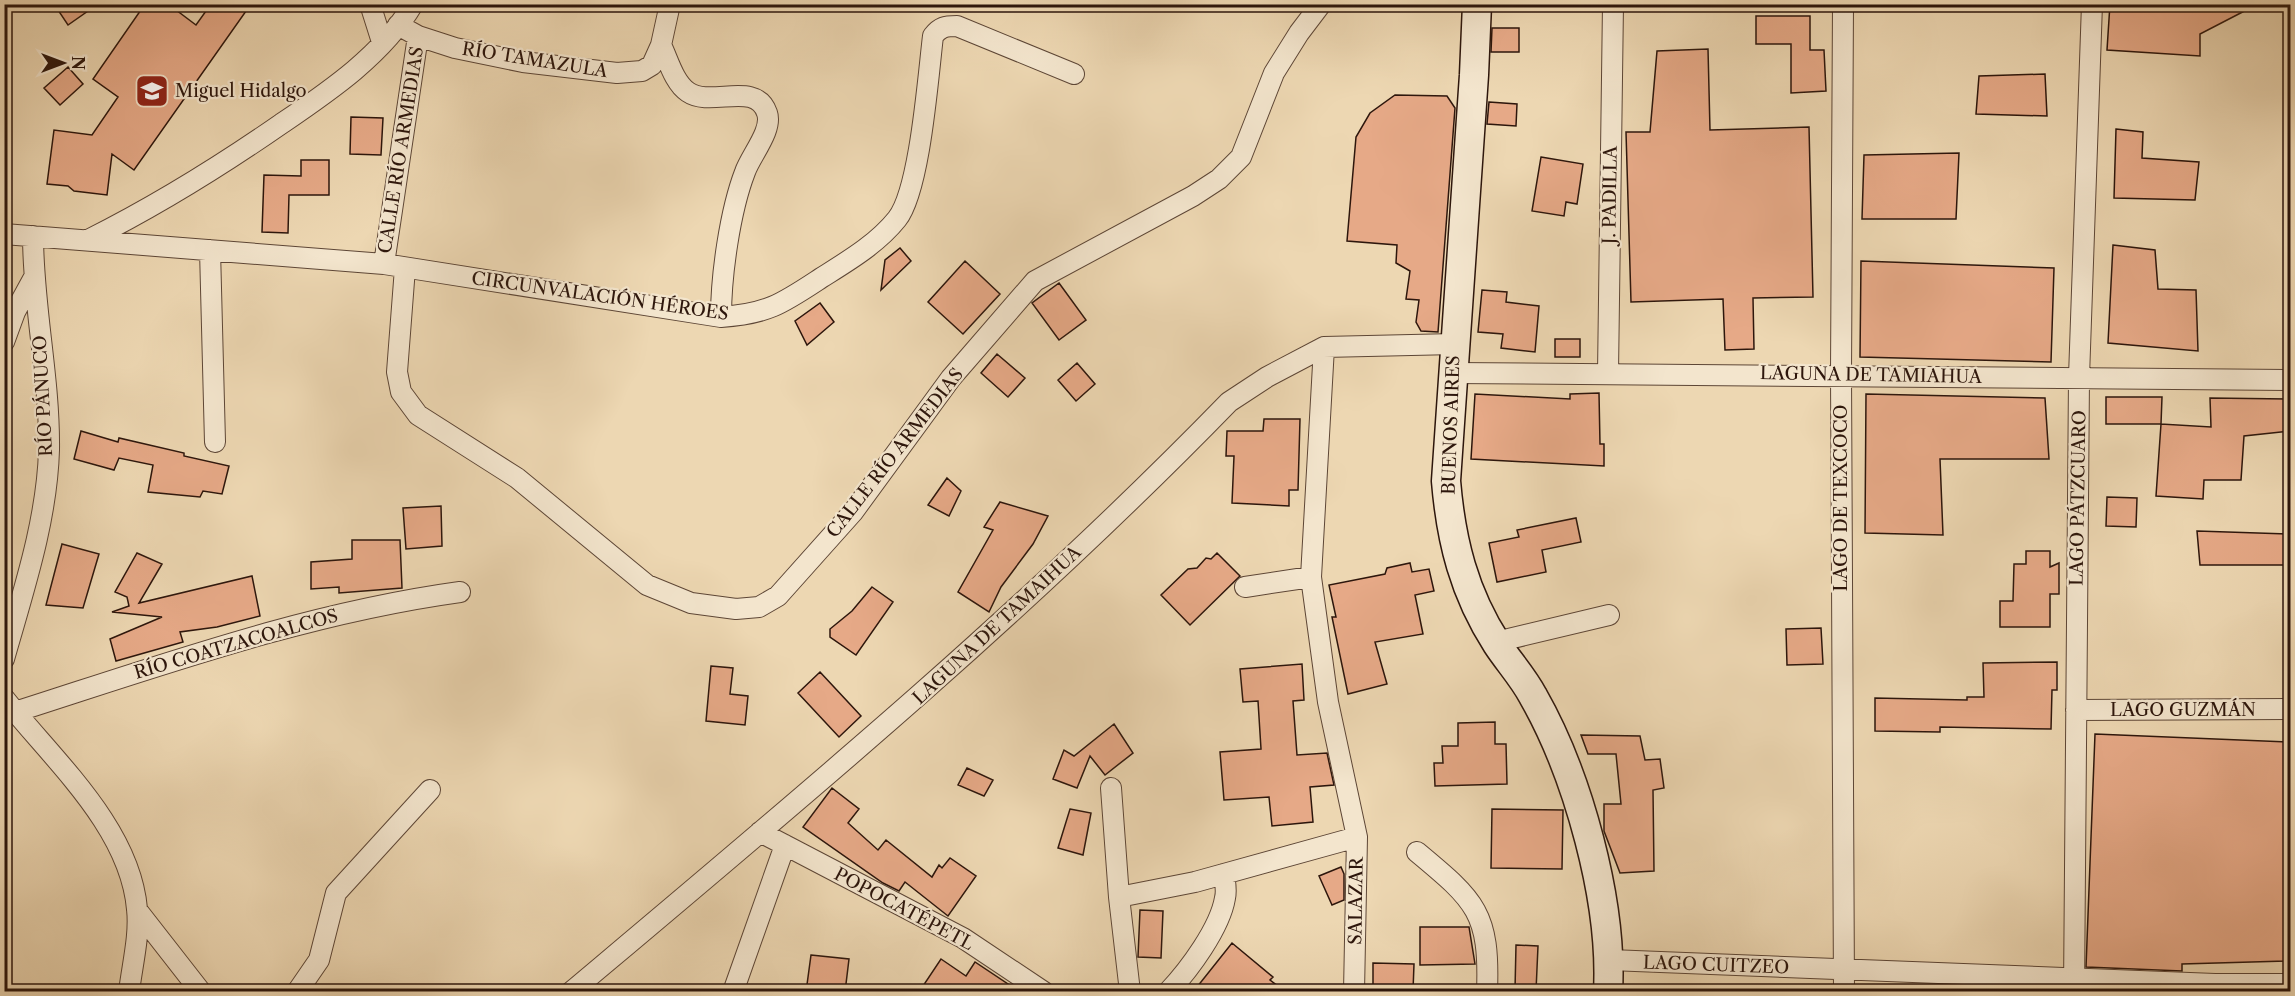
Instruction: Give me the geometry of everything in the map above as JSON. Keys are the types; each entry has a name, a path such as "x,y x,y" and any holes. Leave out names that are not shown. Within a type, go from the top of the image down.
{"street":[{"path":"370,4 382,42"},
{"path":"88,240 218,168 330,90 382,42 398,25 412,4"},
{"path":"670,4 662,45 677,80 688,92 699,97 754,97 762,102 767,114 768,123 745,172 736,203 722,289 721,317"},
{"name":"CALLE RÍO ARMEDIAS","path":"405,268 397,372 401,392 418,415 517,478 584,530 647,585 691,603 736,609 759,607 778,596 853,512 951,378 1035,281 1193,196 1219,179 1241,157 1274,73 1299,33 1321,4"},
{"name":"BUENOS AIRES","path":"1477,4 1446,481 1449,523 1465,584 1496,642 1533,694 1551,731 1569,778 1600,883 1610,960 1608,992"},
{"name":"LAGO DE TEXCOCO","path":"1843,4 1841,375 1844,992"},
{"name":"LAGO PÁTZCUARO","path":"2074,985 2079,377 2092,4"},
{"name":"J. PADILLA","path":"1608,373 1613,11"},
{"name":"RÍO TAMAZULA","path":"398,25 418,36 455,48 523,62 617,73 642,71 652,65 662,45"},
{"name":"CIRCUNVALACIÓN HÉROES","path":"6,231 33,236 384,264 721,317 752,315 784,302 861,253 898,218 913,180 933,36 938,30 945,26 957,26 1074,75"},
{"name":"CALLE RÍO ARMEDIAS","path":"384,264 418,36"},
{"name":"RÍO PÁNUCO","path":"4,659 45,497 49,450 48,405 33,279 33,236"},
{"path":"210,250 215,442"},
{"path":"4,342 15,312 33,279"},
{"name":"LAGUNA DE TAMAIHUA","path":"571,992 813,789 983,639 1230,402 1267,377 1324,347 1455,344"},
{"name":"SALAZAR","path":"1324,347 1311,577 1328,702 1357,837 1354,992"},
{"name":"LAGUNA DE TAMIAHUA","path":"1452,373 2290,380"},
{"path":"1245,586 1311,577"},
{"name":"RÍO COATZACOALCOS","path":"10,705 321,617 397,601 460,592"},
{"path":"1496,642 1609,615"},
{"path":"10,705 49,750 114,835 129,873 137,910 129,992"},
{"name":"LAGO GUZMÁN","path":"2076,710 2290,710"},
{"path":"1112,788 1119,897 1130,992"},
{"path":"297,992 319,960 336,893 430,790"},
{"name":"POPOCATÉPETL","path":"760,832 963,938 1044,992"},
{"path":"1119,897 1224,874 1357,837"},
{"path":"733,992 785,845"},
{"path":"1417,852 1466,895 1478,913 1487,940 1487,992"},
{"path":"1168,992 1206,940 1222,907 1225,898 1224,874"},
{"path":"137,910 201,992"},
{"name":"LAGO CUITZEO","path":"1610,960 1844,970 2074,985 2290,984"}],"building":[{"path":"54,4 98,4 68,25"},
{"path":"145,4 168,4 196,25 211,4 251,4 134,170 112,154 107,195 74,191 68,186 47,184 54,130 92,135 118,97 93,79"},
{"path":"2110,4 2258,4 2200,34 2200,56 2107,50"},
{"path":"1756,16 1810,16 1810,50 1824,50 1826,91 1791,93 1791,44 1756,44"},
{"path":"1492,28 1519,28 1519,52 1491,52"},
{"path":"1708,49 1710,130 1809,127 1813,297 1753,298 1754,349 1725,350 1723,299 1631,302 1626,132 1650,132 1657,51"},
{"path":"68,67 83,84 60,105 44,88"},
{"path":"2045,74 2047,116 1976,114 1979,76"},
{"path":"1395,95 1447,96 1455,108 1438,332 1421,331 1416,322 1419,300 1406,299 1410,271 1396,263 1397,245 1347,241 1356,137 1370,113"},
{"path":"1489,102 1517,104 1516,126 1487,124"},
{"path":"351,117 383,118 381,155 350,154"},
{"path":"2116,129 2143,132 2142,158 2199,162 2195,200 2114,198"},
{"path":"1959,153 1956,219 1862,219 1864,155"},
{"path":"1541,157 1583,164 1577,204 1566,202 1564,216 1532,211"},
{"path":"301,160 329,160 329,195 289,195 288,233 262,232 264,175 301,176"},
{"path":"2113,245 2155,250 2158,289 2196,290 2198,351 2108,343"},
{"path":"900,248 911,261 881,290 885,260"},
{"path":"965,261 1000,294 963,334 928,302"},
{"path":"1861,261 2054,268 2051,362 1860,357"},
{"path":"1059,283 1086,320 1059,340 1032,303"},
{"path":"1482,290 1507,292 1506,302 1539,306 1535,352 1501,348 1503,334 1478,332"},
{"path":"820,303 834,322 807,345 795,321"},
{"path":"1555,339 1580,339 1580,357 1555,357"},
{"path":"997,354 1025,378 1008,397 981,373"},
{"path":"1077,363 1095,384 1076,401 1058,380"},
{"path":"1599,393 1600,444 1604,444 1604,466 1471,459 1475,394 1570,399 1570,394"},
{"path":"1866,394 2045,398 2049,459 1940,459 1943,535 1865,533"},
{"path":"2106,397 2162,397 2161,424 2106,424"},
{"path":"2210,398 2290,399 2290,431 2244,436 2241,480 2204,480 2203,499 2156,496 2161,424 2211,427"},
{"path":"1264,419 1300,419 1298,490 1289,490 1289,506 1232,503 1234,456 1226,456 1227,431 1263,431"},
{"path":"81,431 118,442 119,438 184,453 184,456 229,466 222,494 203,491 200,497 148,492 153,465 119,458 114,470 74,459"},
{"path":"947,478 961,491 949,516 928,505"},
{"path":"2107,497 2137,498 2136,527 2106,526"},
{"path":"1000,502 1048,516 1033,544 1001,587 989,612 958,592 993,530 984,527"},
{"path":"441,506 442,546 406,549 403,508"},
{"path":"1576,518 1581,542 1542,550 1546,572 1497,582 1489,543 1519,537 1517,530"},
{"path":"2197,531 2290,534 2290,565 2200,565"},
{"path":"352,540 400,540 402,588 339,593 339,587 311,589 311,562 352,559"},
{"path":"62,544 99,554 83,608 46,605"},
{"path":"2026,551 2050,551 2050,567 2059,563 2059,594 2050,594 2050,627 2000,627 2000,601 2013,601 2014,564 2026,564"},
{"path":"137,553 162,564 139,603 252,576 260,616 217,627 180,632 183,642 116,661 110,639 162,617 112,612 129,606 127,597 115,592"},
{"path":"1217,553 1240,576 1190,625 1161,595 1188,569 1197,568 1206,558 1211,559"},
{"path":"1410,563 1412,572 1429,569 1434,591 1415,595 1423,634 1375,642 1387,684 1348,694 1332,617 1336,617 1329,585 1385,574 1387,568"},
{"path":"872,587 893,602 856,655 830,637 830,629 852,611"},
{"path":"1821,628 1823,664 1787,665 1786,629"},
{"path":"2057,662 2057,690 2052,690 2051,729 1940,727 1940,732 1875,731 1875,698 1967,700 1967,697 1984,697 1983,663"},
{"path":"1302,664 1304,700 1293,701 1297,755 1327,753 1334,785 1310,787 1313,822 1272,826 1269,797 1224,800 1220,752 1261,749 1258,701 1243,702 1240,669"},
{"path":"711,666 733,668 730,694 748,696 745,725 706,721"},
{"path":"820,672 861,716 839,737 798,693"},
{"path":"1495,722 1495,744 1506,744 1507,784 1435,786 1434,763 1443,763 1442,746 1458,746 1458,723"},
{"path":"1114,724 1133,753 1105,775 1090,756 1077,788 1053,779 1064,750 1074,756"},
{"path":"2095,734 2290,742 2285,904 2286,961 2182,964 2182,971 2086,967"},
{"path":"1581,735 1640,736 1645,760 1660,759 1664,788 1653,790 1654,871 1620,873 1604,831 1604,804 1621,804 1616,754 1588,754"},
{"path":"967,768 993,780 984,796 958,785"},
{"path":"832,788 859,809 848,823 878,850 886,840 932,877 939,865 942,868 950,858 976,876 948,916 905,882 899,891 883,883 803,827"},
{"path":"1070,809 1091,813 1083,855 1058,848"},
{"path":"1492,809 1563,810 1562,869 1491,868"},
{"path":"1341,867 1344,874 1344,900 1332,905 1319,876"},
{"path":"1140,910 1163,911 1161,958 1138,957"},
{"path":"1420,927 1469,927 1475,964 1420,965"},
{"path":"1232,943 1273,977 1270,980 1286,992 1193,992"},
{"path":"1516,945 1538,946 1536,991 1515,990"},
{"path":"811,955 849,959 845,992 806,992"},
{"path":"941,959 966,976 975,962 1020,992 919,992"},
{"path":"1373,963 1414,964 1413,991 1373,990"}],"place":[{"name":"Miguel Hidalgo","path":"152,91"}]}
